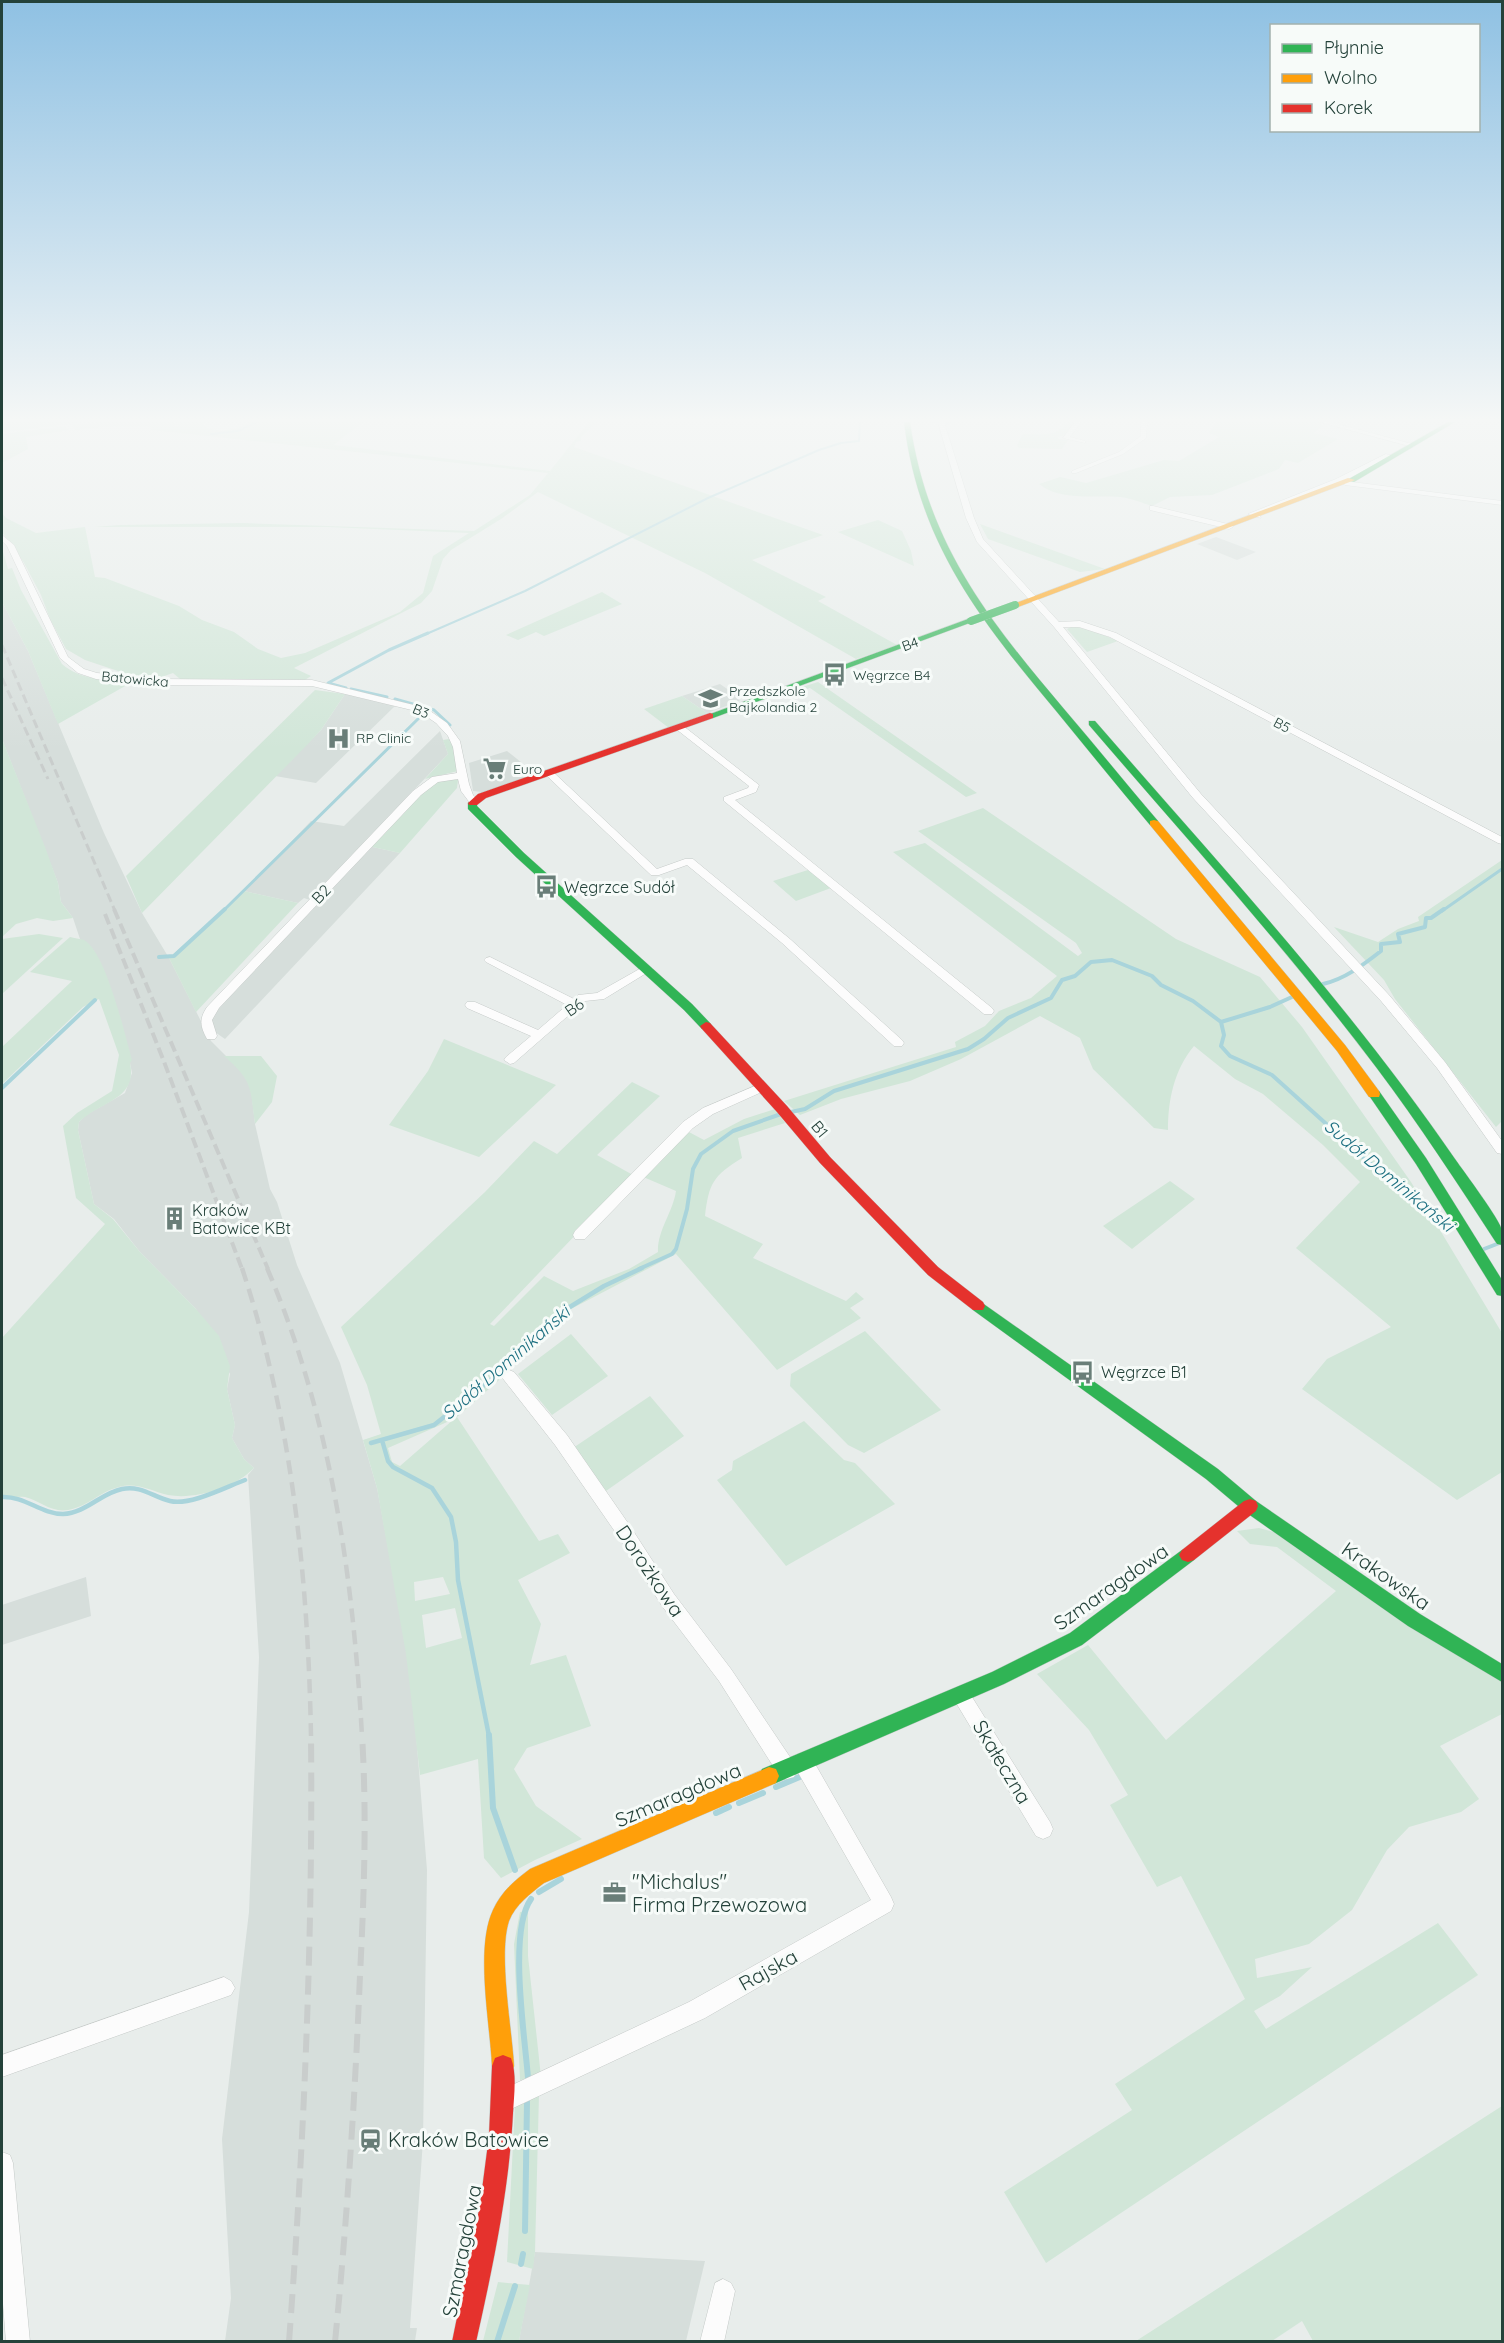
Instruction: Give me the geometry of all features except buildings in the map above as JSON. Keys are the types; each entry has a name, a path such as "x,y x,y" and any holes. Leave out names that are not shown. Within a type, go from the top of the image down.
{"main road":[{"path":"938,531 953,562 990,620 1028,672 1305,1002 1377,1097 1450,1204 1503,1291"},
{"name":"B4","path":"474,801 1216,531"},
{"path":"993,598 1011,624"},
{"path":"1082,711 1380,1064 1451,1161 1503,1240"},
{"name":"B1","path":"474,801 472,807 483,820 688,1007 786,1113 829,1164 933,1271 1015,1334 1212,1474 1250,1506"},
{"name":"Szmaragdowa","path":"464,2342 496,2176 503,2101 503,2034 497,1937 498,1923 508,1900 537,1876 960,1695 1076,1639 1250,1506"},
{"name":"Krakowska","path":"1250,1506 1414,1620 1503,1674"}],"street":[{"path":"976,531 980,540 1058,625 1197,796 1357,967 1441,1065 1503,1150"},
{"name":"Batowicka","path":"2,537 10,545 64,658 81,671 96,676 155,682 312,683"},
{"name":"B5","path":"1058,625 1080,624 1113,635 1503,841"},
{"name":"B3","path":"312,683 392,701 432,715 449,731 458,746 467,794 474,801"},
{"path":"679,727 754,786 752,790 728,799 988,1011"},
{"path":"549,773 655,873 689,861 786,941 898,1043"},
{"name":"B2","path":"211,1036 204,1022 215,1005 417,793 435,779 462,775"},
{"path":"490,960 575,1004"},
{"name":"B6","path":"510,1060 582,998 600,996 647,969"},
{"path":"471,1005 539,1035"},
{"path":"580,1235 688,1125 708,1111 762,1087"},
{"name":"Dorożkowa","path":"509,1376 561,1440 668,1600 795,1766"},
{"name":"Skałeczna","path":"960,1695 1043,1829"},
{"name":"Rajska","path":"503,2101 696,2010 884,1904 795,1766"},
{"path":"2,2066 224,1988"},
{"path":"2,2163 18,2342"},
{"path":"712,2342 723,2290"}],"shaded area":[{"path":"1216,537 1256,552 1237,560 1197,544"},
{"path":"2,602 28,651 104,833 142,913 169,958 211,1041 243,1073 251,1089 255,1124 270,1189 277,1202 297,1265 340,1363 377,1488 405,1638 414,1709 427,1870 423,2140 410,2328 417,2328 415,2341 225,2341 231,2298 222,2139 249,1912 259,1657 248,1475 254,1468 244,1459 232,1438 235,1425 227,1389 230,1374 196,1309 140,1252 114,1219 94,1204 78,1130 79,1122 86,1115 125,1093 132,1073 130,1063 100,999 73,918 61,902 58,883 2,739"},
{"name":"Przedszkole Bajkolandia 2","path":"720,684 736,695 734,696 740,701 707,713 682,696"},
{"name":"RP Clinic","path":"345,694 395,706 316,783 275,776 321,730"},
{"path":"440,731 448,754 310,900 304,898 298,903 244,891 311,821 344,826"},
{"path":"507,751 536,774 482,792 473,791 469,763"},
{"path":"368,846 400,853 225,1039 212,1030 207,1021 230,993"},
{"path":"86,1577 91,1616 2,1645 2,1605"},
{"path":"535,2252 705,2261 686,2341 519,2341"}],"green space":[{"path":"2,531 86,531 95,577 105,578 179,606 202,620 234,632 258,649 281,658 305,653 400,612 423,593 433,556 469,533 430,531 481,531 451,550 443,559 432,591 421,603 294,668 311,676 305,680 201,680 180,679 173,673 156,679 133,676 85,660 66,649 24,563"},
{"path":"619,531 813,531 823,535 752,560 826,597 818,601 897,645 856,659 705,573"},
{"path":"902,531 911,551 914,566 838,532"},
{"path":"984,531 1000,531 1105,569 1080,572 988,539"},
{"path":"2,548 8,569 12,568 21,590 62,664 87,677 134,681 58,724 28,651 2,602"},
{"path":"602,592 622,604 544,636 536,632 518,640 506,635"},
{"path":"1073,626 1094,631 1118,641 1087,652 1067,629"},
{"path":"818,682 977,793 966,797 810,688 783,697 780,694"},
{"path":"315,690 345,694 321,730 142,913 126,876"},
{"path":"682,696 707,713 669,728 644,709"},
{"path":"2,739 45,847 58,883 61,902 73,918 53,921 37,918 16,924 2,937"},
{"path":"449,739 454,749 458,771 425,779 448,754 443,740"},
{"path":"447,779 458,780 457,788 400,853 368,846 414,797"},
{"path":"983,808 1176,939 1260,977 1302,1027 1411,1182 1502,1333 1502,1472 1457,1500 1302,1389 1327,1359 1391,1327 1296,1248 1360,1182 1323,1145 1263,1094 1235,1079 1194,1046 1177,1075 1169,1108 1168,1130 1154,1128 1093,1069 1080,1038 1040,1016 961,1059 910,1081 841,1099 800,1115 784,1101 956,1047 955,1042 985,1026 999,1011 1031,998 1057,976 893,852 925,843 1078,956 1082,953 1076,943 918,831"},
{"path":"1502,860 1502,1121 1496,1127 1395,999 1384,980 1334,927 1378,942 1398,929 1419,921 1418,917"},
{"path":"808,870 831,888 796,901 773,881"},
{"path":"244,891 298,903 196,1012 169,958"},
{"path":"39,934 63,938 2,994 2,939"},
{"path":"70,937 84,940 100,960 114,995 132,1060 131,1075 123,1092 79,1122 78,1130 94,1204 113,1219 140,1252 219,1336 230,1366 227,1389 235,1425 232,1438 244,1459 254,1468 226,1487 202,1494 168,1495 138,1486 126,1486 112,1489 81,1506 62,1510 25,1497 2,1498 2,1338 105,1224 76,1198 63,1126 77,1113 112,1091 119,1055 99,999 83,1007 2,1084 2,1047 72,981 30,972"},
{"path":"444,1039 556,1085 479,1157 389,1125 428,1071"},
{"path":"224,1056 261,1056 277,1076 272,1102 255,1124 252,1101 245,1079"},
{"path":"632,1082 660,1096 597,1155 633,1175 490,1324 494,1326 544,1276 573,1291 629,1269 658,1252 660,1237 676,1191 641,1176 687,1131 704,1140 744,1119 775,1109 785,1123 738,1138 742,1158 714,1181 708,1196 705,1216 763,1244 753,1258 846,1301 856,1292 864,1299 850,1308 861,1318 777,1370 676,1254 571,1309 538,1337 498,1381 457,1417 539,1541 558,1534 570,1553 518,1580 541,1624 530,1665 566,1655 591,1726 527,1748 514,1769 536,1806 582,1839 501,1878 484,1858 478,1759 420,1775 406,1654 377,1488 363,1440 381,1434 367,1385 341,1327 485,1192 534,1141 557,1154","holes":["454,1419 400,1466 392,1462 388,1448","443,1577 450,1594 415,1601 414,1582","455,1608 462,1638 426,1648 422,1615"]},
{"path":"1170,1181 1195,1199 1132,1249 1103,1226"},
{"path":"865,1331 941,1410 864,1453 848,1445 790,1386 791,1374"},
{"path":"571,1334 608,1376 552,1415 518,1374"},
{"path":"650,1396 684,1436 606,1491 573,1448"},
{"path":"804,1421 844,1460 855,1463 895,1504 786,1566 717,1480 732,1470 733,1461"},
{"path":"1259,1528 1281,1534 1433,1640 1502,1679 1502,1714 1440,1746 1479,1799 1461,1812 1409,1827 1387,1850 1352,1910 1309,1944 1255,1959 1257,1978 1312,1967 1280,1996 1254,2011 1266,2029 1438,1923 1478,1975 1046,2263 1004,2192 1132,2110 1115,2084 1245,1999 1181,1876 1157,1887 1110,1805 1128,1795 1089,1730 1037,1674 1088,1645 1166,1740 1336,1591 1277,1547 1250,1544 1237,1531"},
{"path":"528,1911 528,1956 541,2077 520,2080 514,1944 520,1912"},
{"path":"539,2094 533,2269 507,2262 515,2105"},
{"path":"1502,2106 1502,2341 1313,2341 1302,2321 1272,2341 1136,2341"},
{"path":"498,2282 530,2285 519,2341 483,2341"}],"waterway":[{"path":"424,635 525,591 642,531"},
{"path":"346,688 328,683 389,650 428,633"},
{"path":"351,689 387,697"},
{"path":"395,699 434,710 450,725"},
{"path":"223,911 422,715"},
{"path":"1442,911 1502,869"},
{"path":"159,957 174,956 225,909"},
{"path":"1323,984 1339,979 1361,966 1381,951 1381,944 1400,942 1398,934 1425,927 1426,918 1431,918 1444,909"},
{"name":"Sudół Dominikański","path":"791,1112 805,1109 834,1091 968,1049 984,1039 1008,1018 1051,998 1062,980 1075,976 1091,962 1112,960 1152,976 1161,985 1193,1001 1221,1022"},
{"path":"1221,1022 1270,1007 1292,997"},
{"path":"2,1088 95,1000"},
{"name":"Sudół Dominikański","path":"1221,1022 1224,1035 1221,1046 1230,1056 1272,1075 1384,1176 1428,1205 1448,1223"},
{"name":"Sudół Dominikański","path":"639,1269 672,1254 676,1249 687,1209 693,1169 701,1154 733,1131 781,1114"},
{"name":"Sudół Dominikański","path":"1484,1249 1502,1242"},
{"name":"Sudół Dominikański","path":"371,1443 434,1425 498,1374 560,1313 604,1286 642,1268"},
{"path":"382,1440 388,1461 393,1467 432,1488 451,1517 456,1542 458,1580 489,1736"},
{"name":"Sudół Dominikański","path":"2,1497 18,1499 47,1511 63,1514 79,1510 107,1494 122,1489 135,1489 178,1502 198,1498 245,1480"},
{"path":"489,1735 493,1808 515,1870"},
{"path":"776,1787 802,1776"},
{"path":"739,1803 763,1793"},
{"path":"716,1813 729,1807"},
{"path":"539,1892 561,1879"},
{"path":"528,2078 519,1959 524,1914 531,1899"},
{"path":"525,2231 527,2102"},
{"path":"521,2264 523,2254"},
{"path":"497,2342 515,2286"}],"railway":[{"path":"2,645 115,911"},
{"path":"2,678 48,779"},
{"path":"114,909 268,1269"},
{"path":"105,914 163,1059 242,1269"},
{"path":"242,1268 273,1383 294,1499 306,1617 311,1736"},
{"path":"267,1268 308,1381 335,1498 352,1616 362,1736"},
{"path":"335,2342 356,2067 364,1885 362,1735"},
{"path":"289,2342 306,2039 311,1887 311,1736"}],"traffic: fast":[{"path":"936,531 961,579 999,634 1154,823"},
{"path":"971,621 1015,605"},
{"path":"710,716 971,621"},
{"path":"1092,723 1275,934 1346,1020 1427,1129 1502,1240"},
{"path":"473,803 472,807 520,855 688,1007 706,1026"},
{"path":"1374,1094 1421,1161 1502,1291"},
{"path":"978,1306 1212,1474 1250,1506 1414,1620 1502,1674"},
{"path":"769,1776 998,1678 1076,1639 1188,1555"}],"traffic: slow":[{"path":"1015,605 1213,531"},
{"path":"1154,823 1341,1048 1374,1094"},
{"path":"503,2066 496,1967 497,1930 503,1911 516,1894 537,1876 769,1776"}],"traffic: jam":[{"path":"473,803 482,796 710,716"},
{"path":"706,1026 825,1160 933,1271 978,1306"},
{"path":"1188,1555 1250,1506"},
{"path":"464,2342 486,2239 497,2171 501,2136 503,2066"}],"place":[{"name":"Węgrzce B4","path":"835,675"},
{"name":"Przedszkole Bajkolandia 2","path":"711,699"},
{"name":"RP Clinic","path":"338,738"},
{"name":"Euro","path":"495,769"},
{"name":"Węgrzce Sudół","path":"546,887"},
{"name":"Kraków Batowice KBt","path":"174,1219"},
{"name":"Węgrzce B1","path":"1083,1372"},
{"name":"\"Michalus\" Firma Przewozowa","path":"614,1893"},
{"name":"Kraków Batowice","path":"370,2140"}]}
